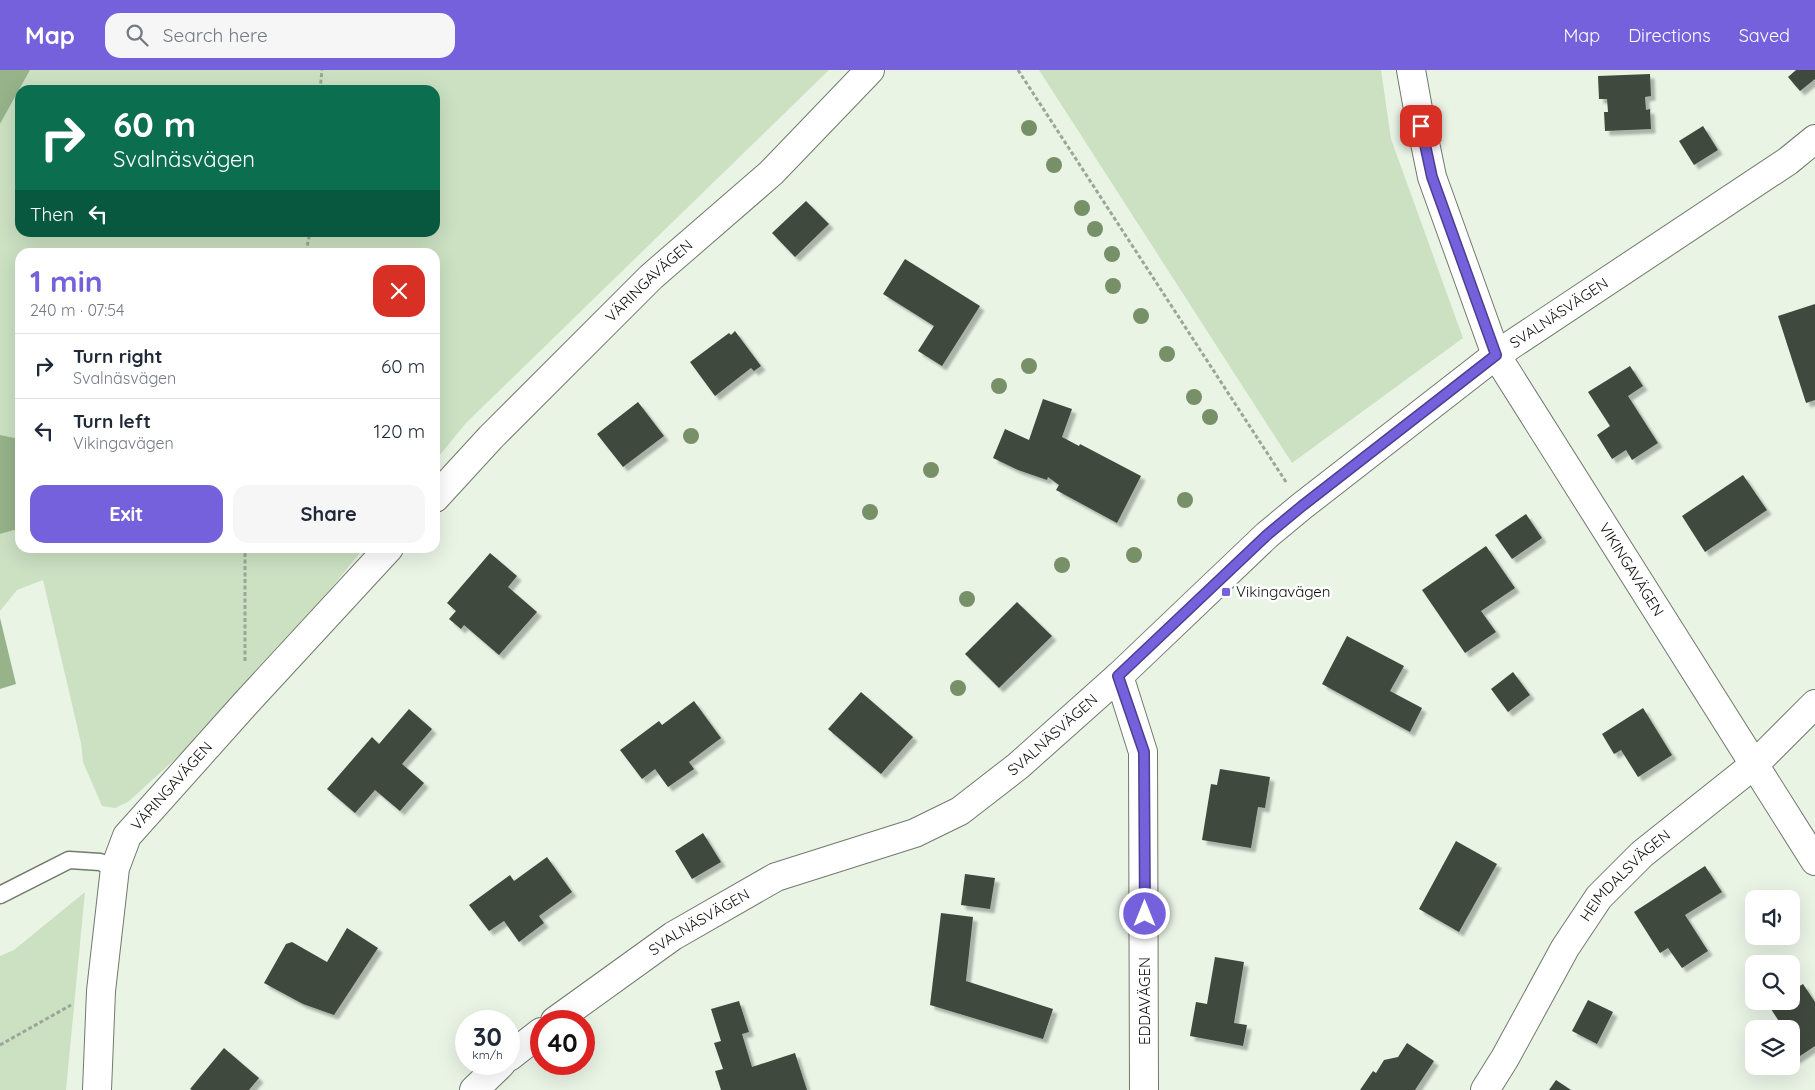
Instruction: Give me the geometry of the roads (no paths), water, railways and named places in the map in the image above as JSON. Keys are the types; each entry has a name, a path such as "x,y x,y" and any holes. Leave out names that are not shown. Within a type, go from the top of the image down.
{"street":[{"name":"VÄRINGAVÄGEN","path":"440,493 491,437 651,277 771,173 870,70"},
{"name":"VIKINGAVÄGEN","path":"1412,70 1432,177 1496,355 1815,861"},
{"name":"SVALNÄSVÄGEN","path":"569,1010 673,936 776,877 915,833 960,811 1018,766 1118,676 1267,535 1302,506 1496,355 1788,161 1815,139"},
{"name":"VÄRINGAVÄGEN","path":"97,1090 101,991 115,868 127,836 245,704 384,553"},
{"name":"EDDAVÄGEN","path":"1118,676 1144,752 1144,1090"},
{"name":"HEIMDALSVÄGEN","path":"1485,1090 1505,1058 1565,948 1599,897 1642,854 1755,764 1815,704"},
{"path":"520,1048 530,1041"},
{"path":"474,1090 490,1075"}],"lane":[{"path":"0,895 69,860 100,862 115,868"}],"place":[{"name":"Vikingavägen","path":"1226,592"}]}
